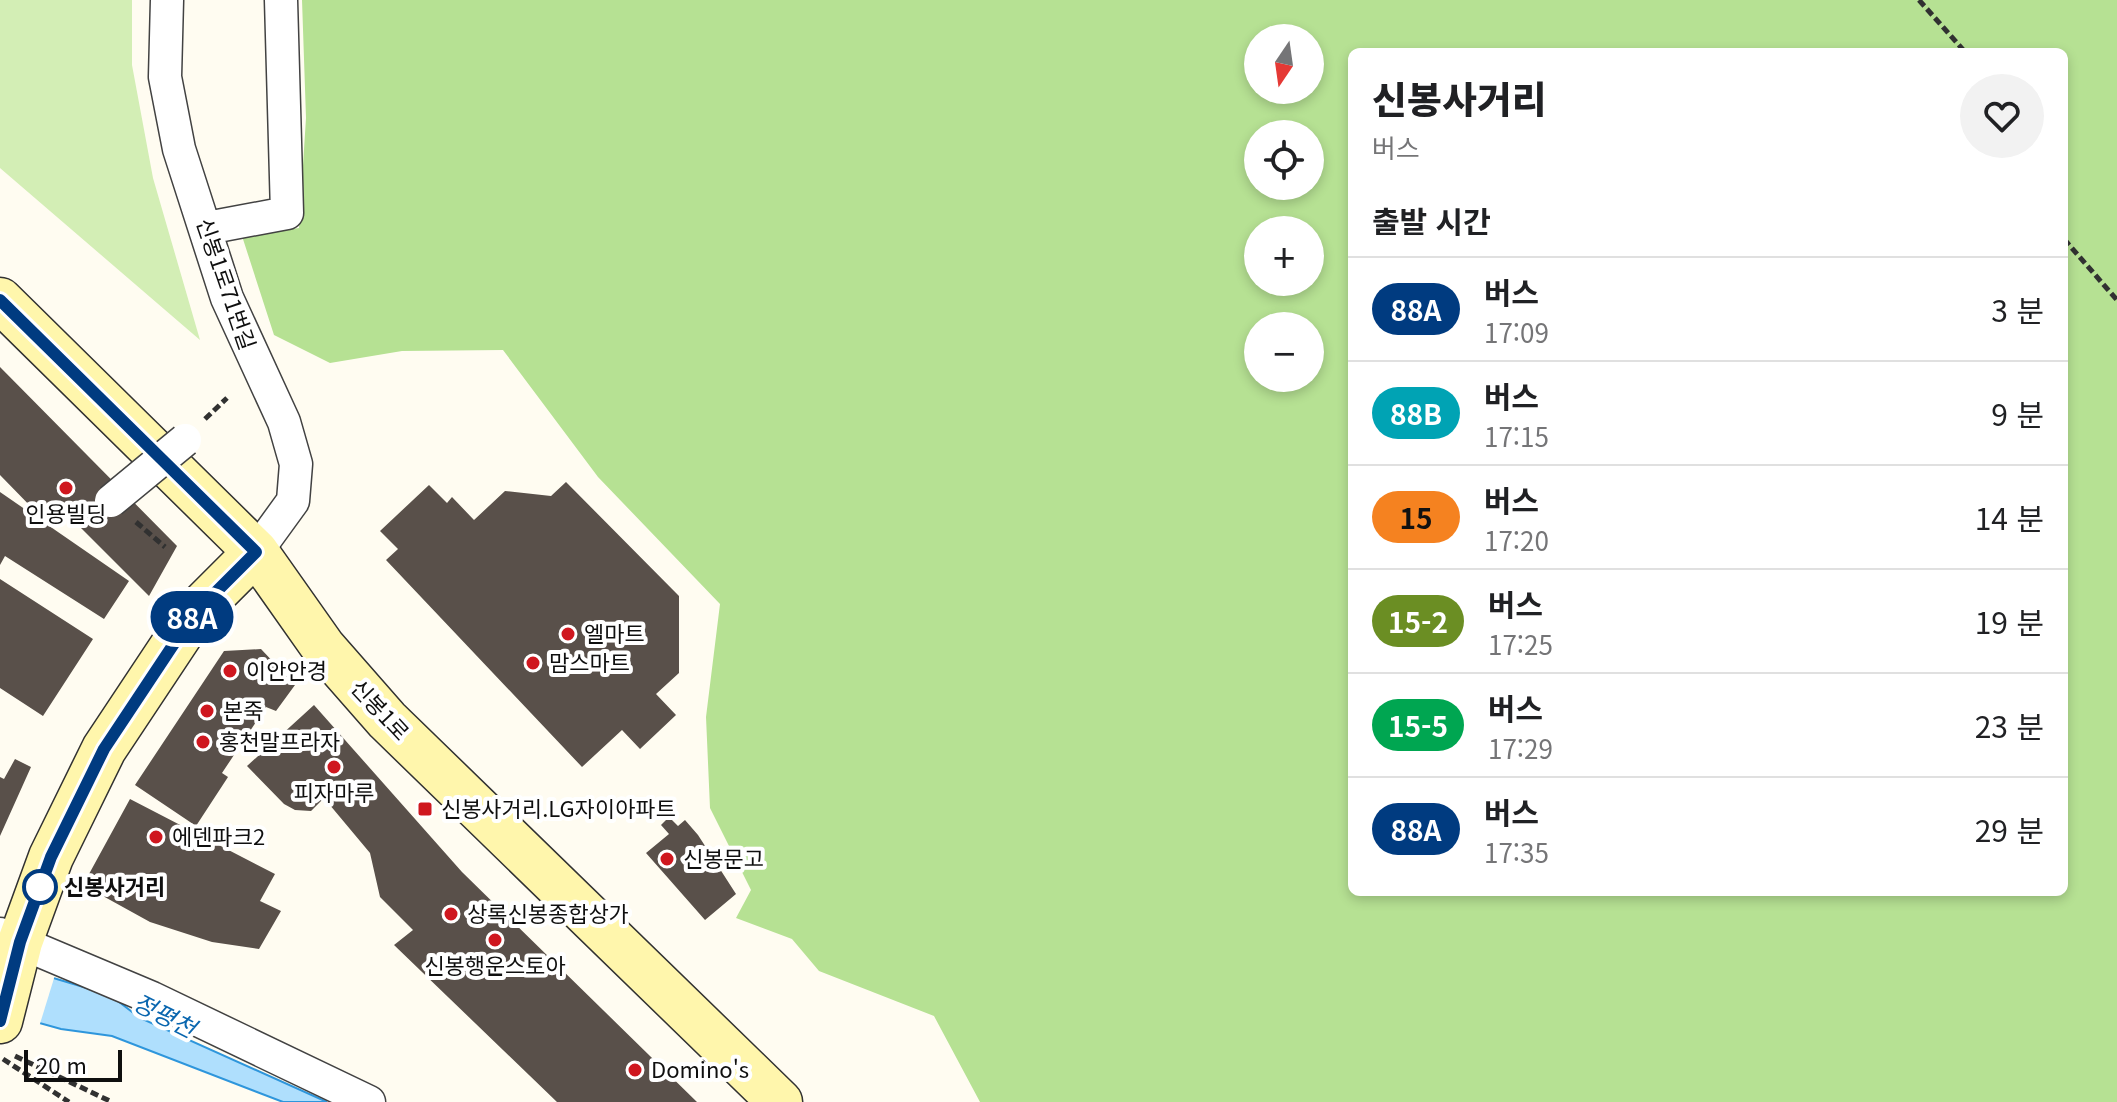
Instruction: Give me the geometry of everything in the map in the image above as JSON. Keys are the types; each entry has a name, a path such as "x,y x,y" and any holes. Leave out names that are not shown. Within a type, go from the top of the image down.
{"street":[{"name":"신봉1로71번길","path":"167,0 165,77 179,149 207,228 227,298 284,422 296,464 293,501 256,552"},
{"path":"207,228 287,213 281,0"},
{"name":"신봉1로","path":"0,300 256,552 323,647 387,720 780,1102"},
{"path":"111,501 185,440"},
{"path":"0,1021 13,941 104,749 193,615 256,552"},
{"path":"13,941 152,998 369,1102"}],"path":[{"path":"1919,0 1961,48"},
{"path":"2068,244 2117,300"},
{"path":"0,1049 112,1102"},
{"path":"0,1057 69,1102"}],"green space":[{"path":"0,0 132,0 132,65 153,178 200,340 0,168"},
{"path":"302,0 2117,0 2117,1102 980,1102 934,1016 819,971 792,939 736,918 751,890 710,808 706,717 720,604 598,477 503,350 402,351 330,363 274,335 242,236 299,228 306,118"}],"water":[{"name":"정평천","path":"0,962 110,995 140,1018 327,1102 283,1102 112,1036 61,1029 0,1012"}],"pier":[{"path":"0,958 55,975 39,1027 0,1016"}],"building":[{"name":"인용빌딩","path":"0,367 177,546 149,596 54,501 40,516 0,475"},
{"name":"엘마트","path":"566,482 679,596 679,673 656,694 676,715 640,749 622,730 582,767 386,560 398,549 380,531 429,485 447,503 452,497 474,520 505,491 551,496"},
{"path":"0,492 129,581 104,619 5,556 0,565"},
{"path":"0,579 93,639 43,716 0,688"},
{"name":"홍천말프라자","path":"261,649 295,685 276,711 266,707 222,773 228,777 196,826 135,785 224,651"},
{"name":"상록신봉종합상가","path":"314,705 462,872 697,1102 557,1102 394,945 413,930 380,897 370,853 324,798 311,811 295,810 284,804 247,766"},
{"path":"15,759 31,767 0,836 0,777 4,779"},
{"name":"에덴파크2","path":"130,799 275,874 260,901 281,911 259,949 212,942 150,922 83,885"},
{"path":"669,817 678,826 685,820 736,894 705,920 646,853 669,834 661,825"}],"bus line":[{"name":"88A","path":"0,300 256,552 193,615 161,668 104,749 51,857 20,942 0,1021"}],"place":[{"name":"인용빌딩","path":"66,488"},
{"name":"엘마트","path":"568,634"},
{"name":"맘스마트","path":"533,663"},
{"name":"이안안경","path":"230,671"},
{"name":"본죽","path":"207,711"},
{"name":"홍천말프라자","path":"203,742"},
{"name":"피자마루","path":"334,767"},
{"name":"신봉사거리.LG자이아파트","path":"425,809"},
{"name":"에덴파크2","path":"156,837"},
{"name":"신봉문고","path":"667,859"},
{"name":"신봉사거리","path":"40,887"},
{"name":"상록신봉종합상가","path":"451,914"},
{"name":"신봉행운스토아","path":"495,940"},
{"name":"Domino's","path":"635,1070"}]}
